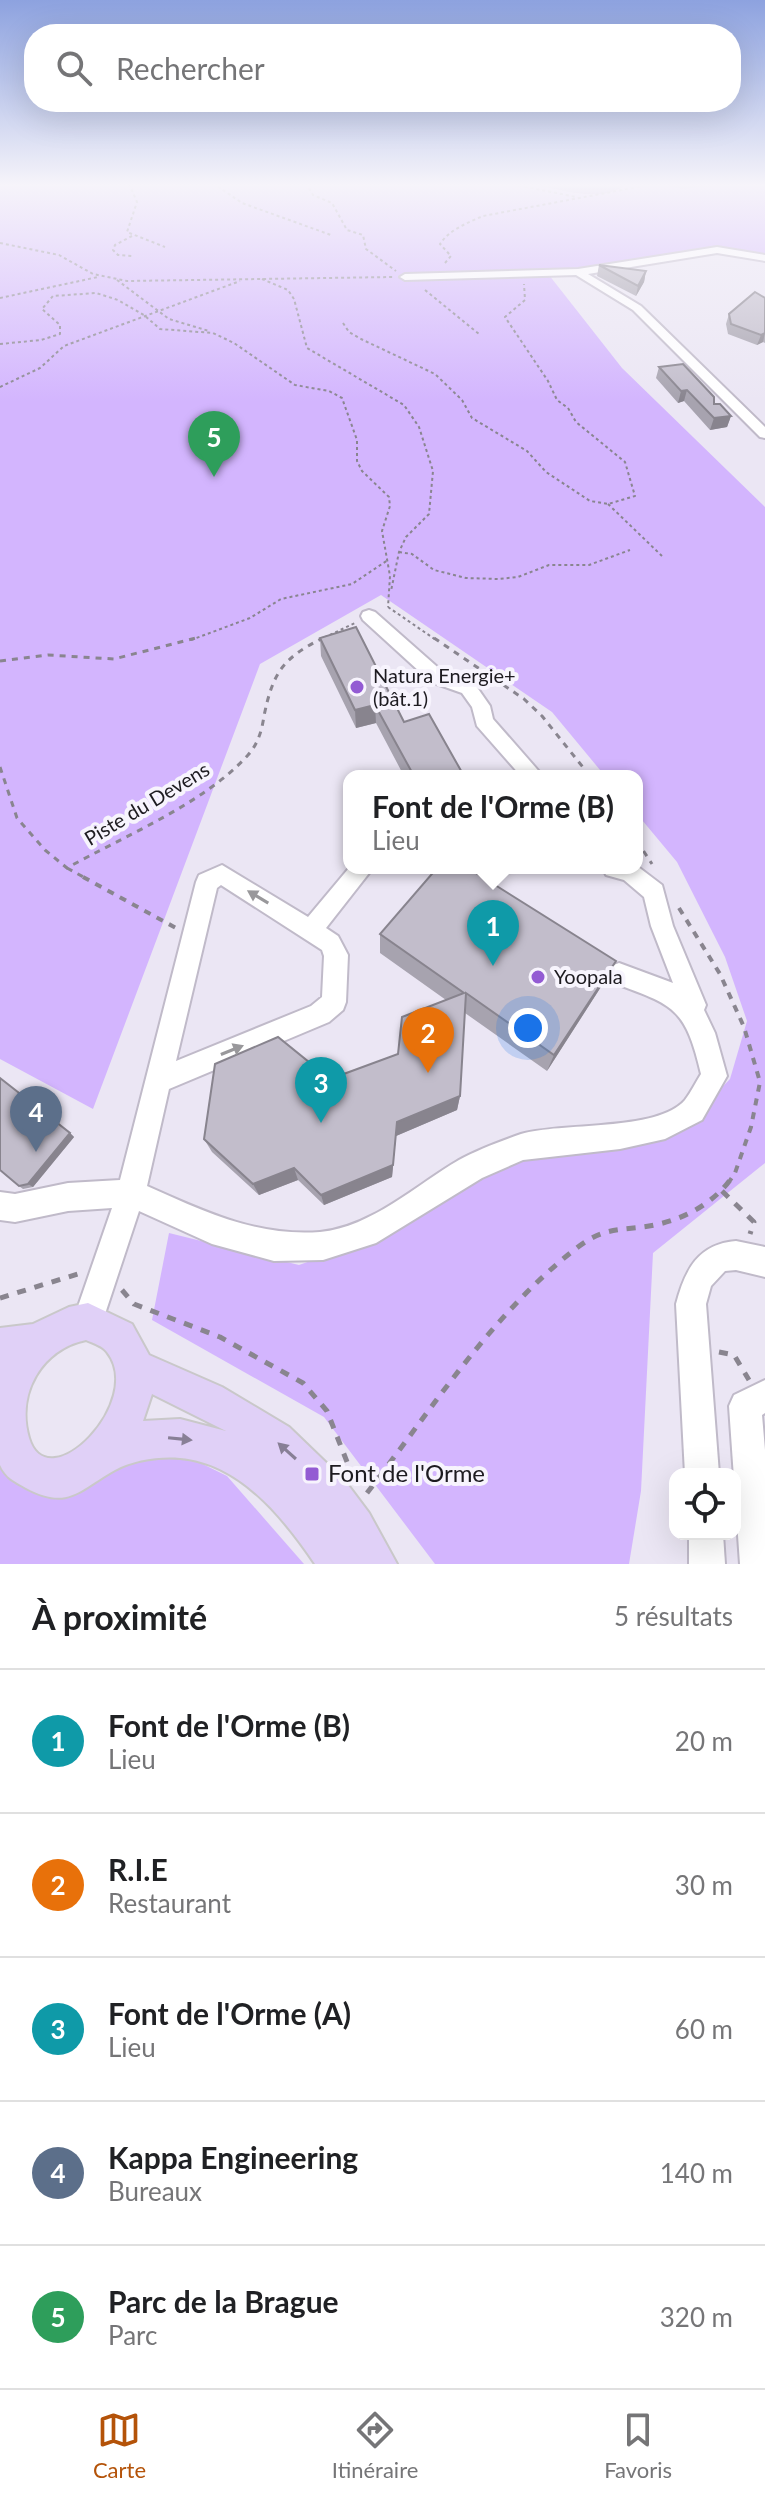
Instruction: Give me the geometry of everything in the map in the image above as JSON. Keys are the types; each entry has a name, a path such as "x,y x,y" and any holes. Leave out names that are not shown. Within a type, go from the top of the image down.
{"main road":[{"path":"105,1454 120,1435 129,1412 134,1390 133,1368 122,1339 101,1323 71,1323 54,1330 38,1342 15,1375 3,1412 10,1442 21,1463 40,1475 62,1477 84,1470 105,1454 131,1441 151,1437 213,1444 251,1463 286,1493 318,1530 340,1564"},
{"path":"0,1346 38,1342"},
{"path":"133,1368 218,1403 266,1432 312,1474 351,1494 376,1564"}],"street":[{"path":"405,277 578,272 679,256"},
{"path":"578,272 637,308 765,434"},
{"path":"369,616 437,677 468,688 481,706 484,721 528,770"},
{"path":"88,1321 131,1193 207,882 222,874 330,943 336,955 334,1002 320,1014 160,1080"},
{"path":"311,930 357,874"},
{"path":"0,1206 15,1208 68,1197 131,1193 212,1230 274,1247 323,1246 376,1229 472,1168 523,1147 620,1136 665,1126 693,1111 714,1076 704,1031 662,926 654,892 632,874"},
{"path":"619,974 677,994 704,1031"},
{"path":"702,1468 691,1304 696,1280 708,1263 723,1256 754,1258"},
{"path":"758,1564 745,1406 765,1396"},
{"path":"706,1540 707,1564"}],"path":[{"path":"61,256 101,277 117,280 405,277"},
{"path":"372,256 479,334"},
{"path":"434,265 450,260 451,256"},
{"path":"0,298 101,277"},
{"path":"262,279 288,290 294,299 307,348 404,405 419,427 433,471 429,514 406,537 399,552 388,607"},
{"path":"117,280 169,319 201,326 234,343 295,385 329,391 342,398 357,440 357,461 362,471 389,497 390,506 382,531 390,576 388,607"},
{"path":"0,387 40,368 64,346 243,280"},
{"path":"343,323 349,332 361,339 420,364 435,374 462,400 472,418 527,451 546,472 590,501 608,504 635,496 625,462 595,440 576,422 568,408 557,400 548,381 537,369 505,317 525,300 524,283"},
{"path":"0,344 41,340 60,334 60,325 42,309 53,296 63,293 96,293 118,300 144,315 160,329 213,333"},
{"path":"608,504 662,556"},
{"path":"399,552 412,554 434,570 466,578 498,579 518,577 549,565 589,565 630,550"},
{"path":"0,661 48,655 114,659 182,643 250,618 281,599 352,584 388,560"},
{"path":"388,607 524,699 542,716 585,770"},
{"name":"Piste du Devens","path":"67,868 204,790 246,757 260,734 281,666 322,638 388,607"},
{"path":"0,767 17,818 45,850 67,868 194,938"},
{"path":"643,850 654,867"},
{"path":"115,1281 134,1304 220,1337 303,1383 327,1411 343,1448 351,1494 362,1499 512,1306 578,1247 603,1231 660,1224 698,1209 722,1191 735,1173 747,1139 760,1082 744,1027 720,974 679,907"},
{"path":"722,1191 754,1222 754,1258"},
{"path":"0,1298 87,1271"}],"shaded area":[{"path":"0,256 660,256 549,275 622,368 765,507 765,1163 653,1253 641,1491 629,1564 435,1564 324,1417 152,1320 169,1233 299,1265 381,1236 501,1164 682,1128 730,1079 747,1021 725,957 677,862 643,821 643,770 600,770 552,712 381,595 260,664 93,1109 0,1059"},
{"path":"166,1446 227,1476 304,1564 0,1564 0,1464 8,1476 34,1493 64,1493"}],"building":[{"path":"599,265 646,271 638,286"},
{"path":"755,292 765,298 765,333 761,335 731,324 729,314"},
{"path":"683,364 714,397 714,404 720,404 731,416 714,418 687,390 681,391 659,367"},
{"path":"356,627 404,722 429,714 461,770 411,770 375,705 355,710 320,638"},
{"path":"432,874 478,874 616,961 554,1055 466,993 460,1096 397,1122 393,1165 321,1195 294,1168 253,1184 204,1139 215,1064 278,1037 330,1079 398,1054 402,1017 464,993 380,934"},
{"path":"0,1078 70,1133 28,1184 19,1186 0,1170"}],"place":[{"name":"Parc de la Brague","path":"214,477"},
{"name":"Natura Energie+ (bât.1)","path":"357,687"},
{"name":"Font de l'Orme (B)","path":"493,966"},
{"name":"Yoopala","path":"538,977"},
{"name":"R.I.E","path":"428,1073"},
{"name":"Font de l'Orme (A)","path":"321,1123"},
{"name":"Kappa Engineering","path":"36,1152"},
{"name":"Font de l'Orme","path":"312,1474"}]}
